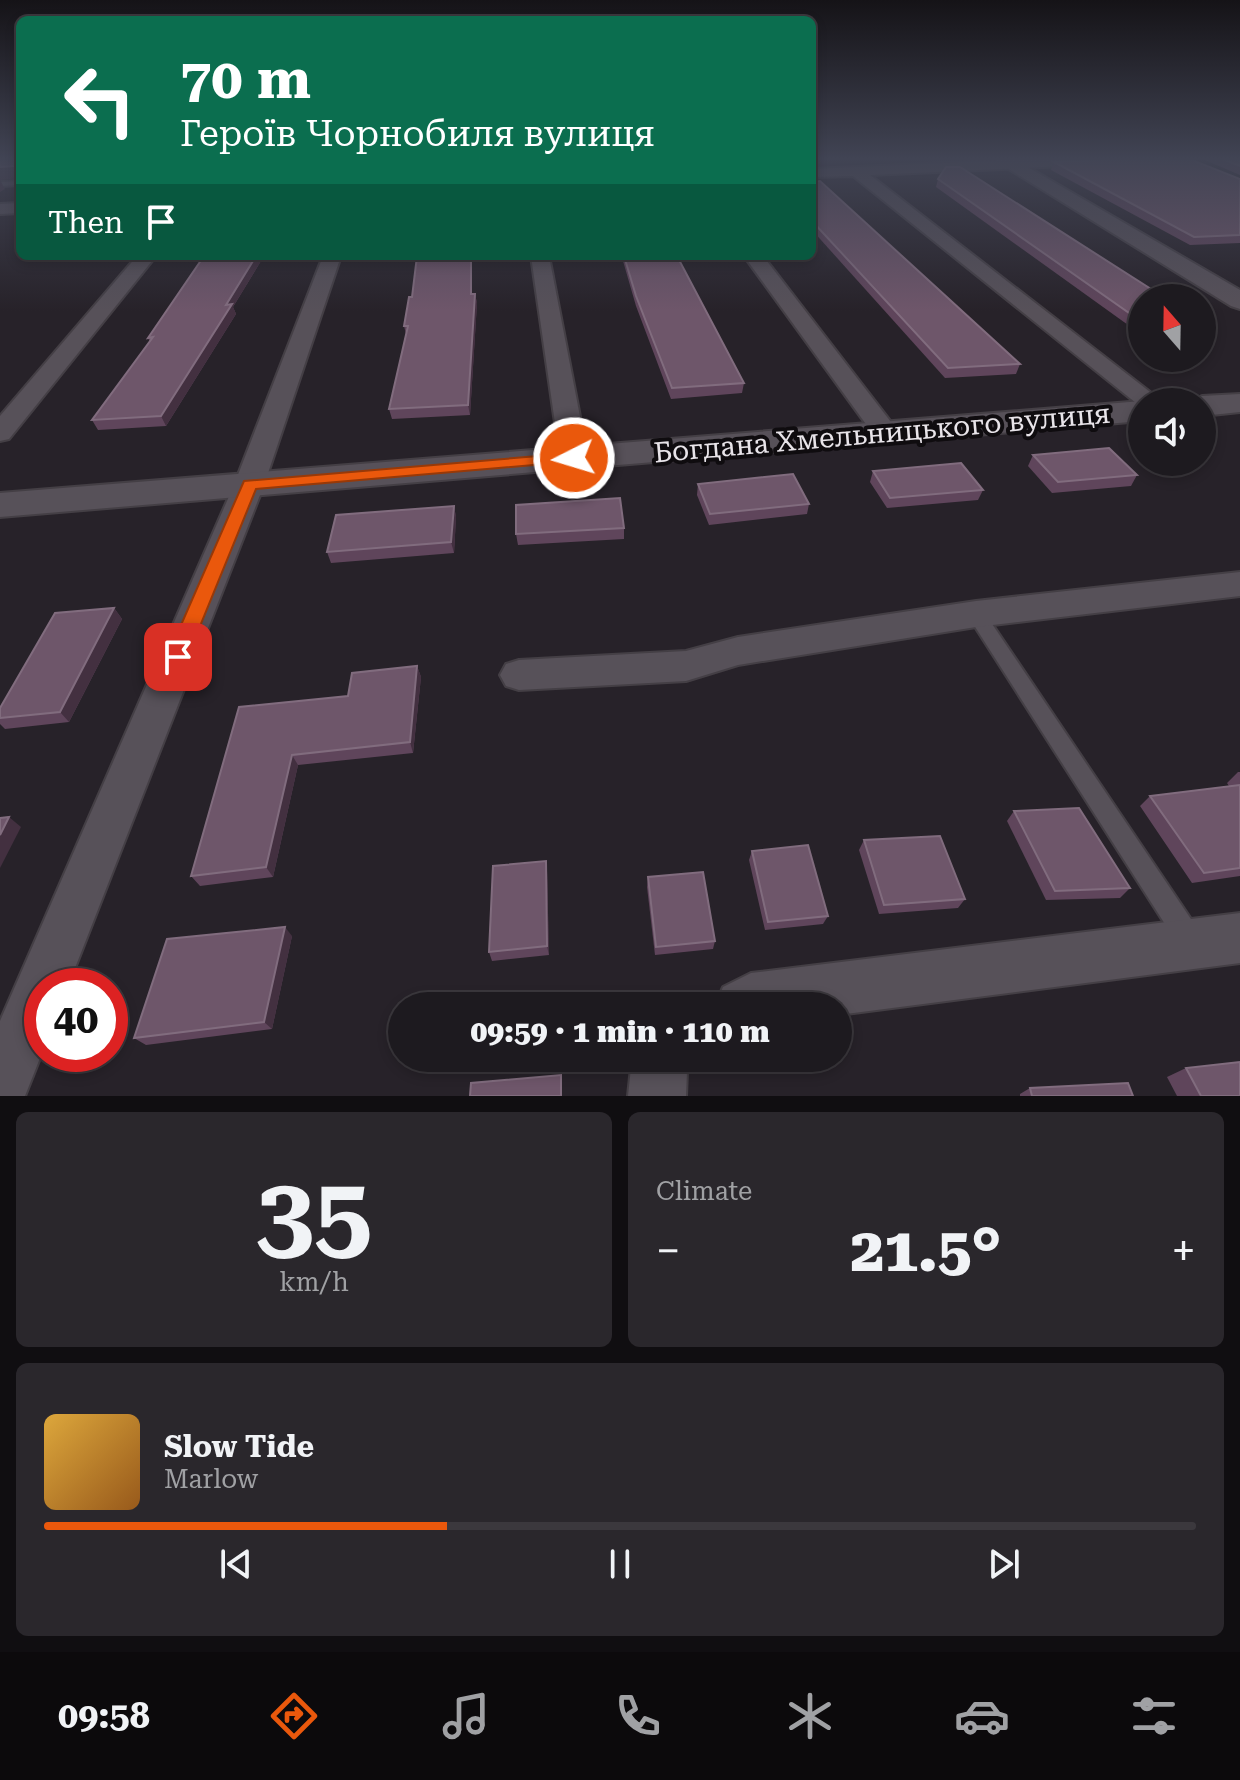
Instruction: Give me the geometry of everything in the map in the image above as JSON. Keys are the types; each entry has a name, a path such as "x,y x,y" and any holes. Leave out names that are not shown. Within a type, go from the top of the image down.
{"street":[{"path":"905,209 1132,388"},
{"path":"1086,209 1240,301"},
{"path":"0,433 144,260"},
{"path":"0,1087 249,485 331,260"},
{"path":"541,260 574,458"},
{"path":"756,260 885,432"},
{"path":"1216,405 1240,403"},
{"name":"Богдана Хмельницького вулиця","path":"0,505 1128,412"},
{"path":"519,675 686,666 738,651 976,614 1240,584"},
{"path":"814,992 1216,941"},
{"path":"657,1096 658,1072"}],"lane":[{"path":"976,614 1216,941"}],"building":[{"path":"816,209 851,209 1020,364 948,368 816,225"},
{"path":"981,209 1026,209 1143,284 1128,284 1128,312"},
{"path":"1142,209 1240,209 1240,235 1194,237"},
{"path":"201,260 254,260 226,305 232,304 161,416 92,420 153,337 148,338"},
{"path":"417,260 471,260 471,294 475,294 468,405 389,409 408,326 404,326 409,297 412,297"},
{"path":"625,260 679,260 744,383 672,388"},
{"path":"1109,448 1128,466 1128,476 1058,482 1033,455"},
{"path":"961,463 983,490 890,498 873,471"},
{"path":"793,474 809,504 710,514 698,484"},
{"path":"620,498 624,528 516,534 516,505"},
{"path":"454,506 451,542 327,552 336,515"},
{"path":"114,608 60,712 0,718 0,708 55,613"},
{"path":"417,666 410,742 292,755 266,867 191,876 239,707 348,696 352,673"},
{"path":"1240,785 1240,868 1204,873 1150,796"},
{"path":"1079,808 1130,888 1055,891 1014,811"},
{"path":"9,817 0,835 0,818"},
{"path":"940,836 965,899 884,905 864,840"},
{"path":"808,845 828,916 768,922 752,851"},
{"path":"546,861 547,946 489,952 493,866"},
{"path":"703,872 715,941 656,947 648,877"},
{"path":"285,927 264,1022 134,1038 167,939"},
{"path":"1240,1062 1240,1096 1201,1096 1186,1068"},
{"path":"561,1075 561,1096 470,1096 471,1083"},
{"path":"1128,1083 1133,1096 1032,1096 1030,1088"}],"route":[{"path":"178,657 249,485 574,458"}]}
